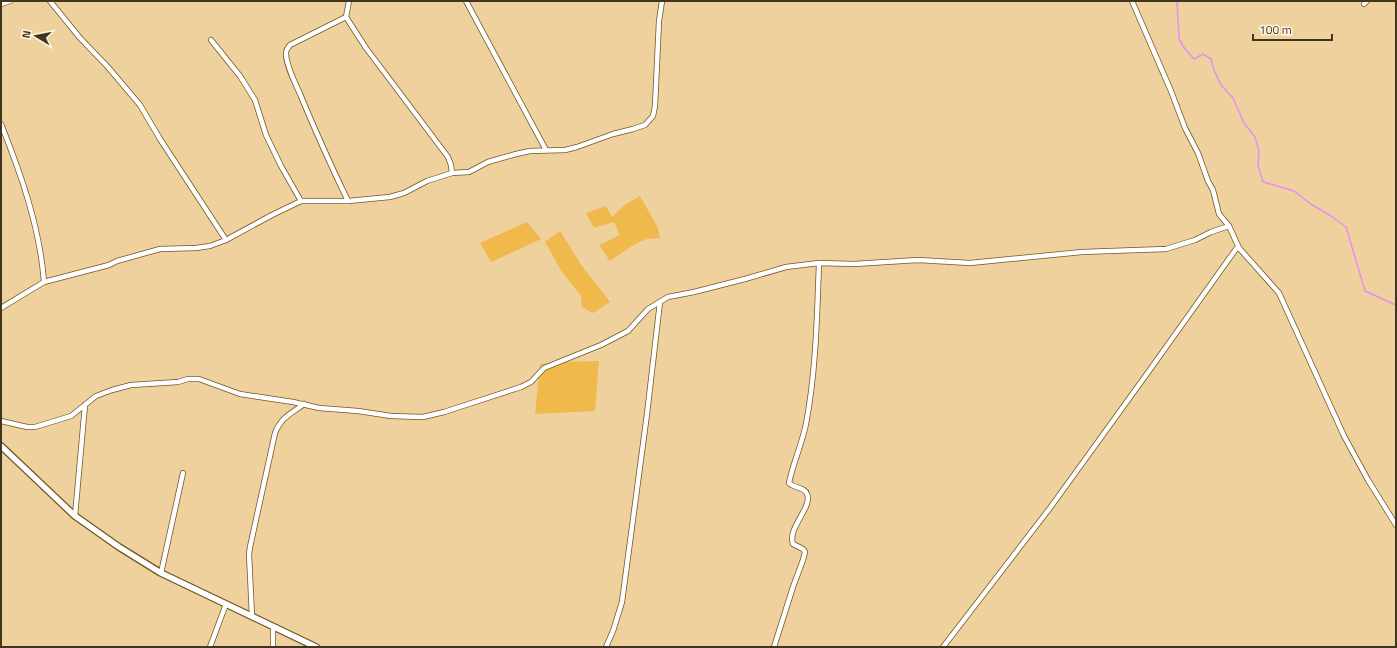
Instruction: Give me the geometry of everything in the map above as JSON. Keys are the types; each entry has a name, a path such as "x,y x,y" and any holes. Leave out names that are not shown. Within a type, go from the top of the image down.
{"street":[{"path":"1,4 10,1"},
{"path":"50,1 80,38 107,66 140,105 160,139 226,240"},
{"path":"349,1 346,17 366,48 448,157 452,173"},
{"path":"466,1 546,150"},
{"path":"1,308 44,282 109,265 117,261 160,249 210,246 226,240 272,214 301,201 348,201 390,197 404,193 427,181 452,173 469,172 488,162 516,154 546,150 565,150 612,134 645,125 653,116 659,21 662,1"},
{"path":"1132,1 1171,91 1185,128 1198,153 1213,190 1219,214 1229,226 1239,248 1279,294 1344,436 1368,480 1396,525"},
{"path":"346,17 290,45 287,48 286,53 302,99 348,201"},
{"path":"211,40 240,76 255,100 266,135 281,166 301,201"},
{"path":"1,124 13,154 34,225 43,265 44,282"},
{"path":"1,421 27,427 35,427 71,416 96,396 131,385 178,382 195,379 200,379 240,394 304,404 319,408 358,411 392,416 423,417 444,412 526,385 531,382 544,368 601,345 628,331 648,309 668,297 737,281 786,267 819,263 854,264 918,260 970,263 1082,252 1166,249 1195,240 1229,226"},
{"path":"943,647 1050,508 1149,372 1231,255 1236,249 1239,248"},
{"path":"774,647 805,555 803,549 793,544 792,540 795,528 806,507 808,497 805,491 789,483 806,426 811,391 816,344 819,263"},
{"path":"606,647 613,631 622,602 660,302"},
{"path":"252,616 249,554 275,433 279,423 284,418 304,404"},
{"path":"75,516 85,405"},
{"path":"1,446 75,516 119,547 162,573 316,647"},
{"path":"162,573 183,473"},
{"path":"210,647 226,604"},
{"path":"273,627 273,647"}],"shaded area":[{"path":"640,196 658,228 660,238 647,239 635,244 610,261 599,245 620,235 614,222 594,228 586,213 606,206 612,217 623,206"},
{"path":"527,222 541,239 491,262 480,243"},
{"path":"560,231 582,266 610,302 593,313 582,307 581,296 562,272 545,242"},
{"path":"599,361 595,411 535,414 540,364"}],"waterway":[{"path":"1177,1 1179,39 1194,59 1203,54 1211,59 1221,85 1233,98 1244,123 1255,137 1259,151 1258,166 1263,182 1294,191 1346,227 1365,291 1396,305"}]}
